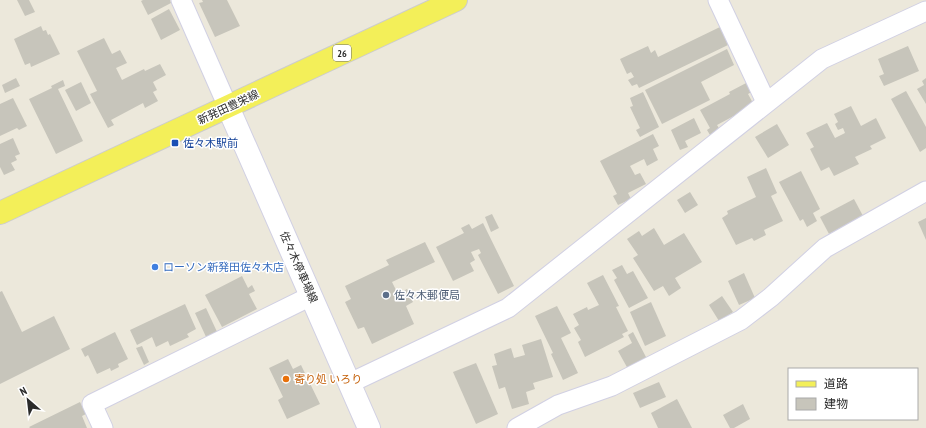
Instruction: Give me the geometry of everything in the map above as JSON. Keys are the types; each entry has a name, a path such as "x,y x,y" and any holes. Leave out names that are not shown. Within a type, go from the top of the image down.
{"main road":[{"name":"新発田豊栄線","path":"0,213 456,0"},
{"name":"佐々木停車場線","path":"228,107 370,428"}],"street":[{"path":"181,0 228,107"},
{"path":"718,0 766,102"},
{"path":"350,383 508,308 822,59 926,11"},
{"path":"517,428 558,406 612,386 741,320 771,297 825,248 926,191"},
{"path":"103,428 92,404 311,296"}],"building":[{"path":"17,0 29,0 35,12 25,16"},
{"path":"170,0 171,3 148,15 141,1"},
{"path":"202,0 227,0 240,26 215,37 199,3 203,2"},
{"path":"169,9 180,30 161,40 151,19"},
{"path":"41,26 43,31 46,30 48,35 50,34 60,54 31,67 30,63 25,65 14,39"},
{"path":"720,27 728,45 639,88 637,84 632,86 628,80 634,77 631,72 627,74 620,59 648,46 651,53 655,50 658,57"},
{"path":"104,38 112,54 120,50 127,63 116,68 122,80 144,69 145,71 160,64 166,75 153,82 157,90 153,92 158,101 145,108 143,103 111,120 114,125 108,128 90,94 97,91 77,51"},
{"path":"908,46 919,71 884,86 879,76 884,74 878,59"},
{"path":"727,49 734,65 701,82 710,100 662,124 645,90"},
{"path":"16,78 20,86 5,93 2,85"},
{"path":"926,78 926,104 917,89 924,85 922,81"},
{"path":"63,80 65,86 58,89 83,141 56,154 29,99 52,88 51,86"},
{"path":"750,81 755,90 748,94 754,105 717,125 720,130 710,135 707,130 710,128 700,110 730,94 729,92"},
{"path":"81,82 91,103 76,111 65,90"},
{"path":"906,91 926,127 926,148 920,152 891,99"},
{"path":"643,92 659,127 640,137 636,130 640,128 630,107 633,106 630,98"},
{"path":"13,98 27,126 19,130 17,128 0,136 0,104"},
{"path":"851,106 861,126 876,118 886,138 870,146 872,149 855,157 859,164 834,176 829,167 821,171 810,149 814,147 806,133 827,123 835,138 845,133 843,128 838,130 835,124 838,122 834,114"},
{"path":"694,118 701,133 685,141 688,147 680,150 671,130"},
{"path":"777,124 789,145 768,158 755,137"},
{"path":"653,134 659,146 653,149 658,160 647,166 644,159 630,166 635,175 640,173 646,184 628,193 631,199 618,205 613,196 617,194 600,161"},
{"path":"13,138 20,154 15,156 17,160 11,163 15,170 4,175 0,167 0,144"},
{"path":"766,168 777,193 771,196 783,221 764,230 766,235 754,241 752,238 736,245 722,218 728,214 727,211 756,197 747,177"},
{"path":"801,171 820,209 813,213 817,221 807,227 803,219 800,221 779,182"},
{"path":"690,192 698,205 685,213 677,200"},
{"path":"854,199 863,216 829,234 820,217"},
{"path":"492,214 499,228 491,232 485,217"},
{"path":"926,218 926,240 918,222"},
{"path":"483,223 514,286 498,294 478,255 481,253 479,249 471,252 475,260 470,263 474,271 453,281 436,247 464,233 461,228 469,224 472,229"},
{"path":"654,228 664,245 684,233 702,262 675,278 681,288 669,296 663,286 654,291 633,258 638,255 627,239 639,231 642,236"},
{"path":"425,242 435,262 392,282 398,294 407,289 413,302 406,306 414,324 372,344 364,327 358,329 345,302 351,299 345,286 389,265 386,260"},
{"path":"622,265 627,274 633,271 648,298 629,308 614,280 617,278 612,270"},
{"path":"744,273 755,298 739,305 728,281"},
{"path":"603,275 619,306 616,307 628,331 622,334 624,337 585,357 578,342 581,340 574,328 579,325 573,314 587,307 588,310 599,305 587,283"},
{"path":"242,276 248,288 252,285 255,291 249,294 257,309 222,327 205,295"},
{"path":"2,291 22,332 54,316 70,349 0,384 0,292"},
{"path":"722,296 733,312 719,321 709,305"},
{"path":"651,302 666,336 645,346 630,312"},
{"path":"185,304 196,329 187,334 189,337 170,346 168,341 156,347 152,337 137,345 130,330"},
{"path":"557,306 571,333 561,338 578,373 563,380 551,354 553,353 535,316"},
{"path":"206,308 218,334 207,339 195,313"},
{"path":"115,332 128,359 118,364 119,367 111,371 110,368 97,374 88,355 85,357 81,349"},
{"path":"633,332 647,359 628,369 618,351 632,343 628,335"},
{"path":"541,339 553,377 533,383 535,389 526,392 529,404 512,409 505,387 499,389 492,366 497,365 494,354 511,348 514,358 525,355 522,345"},
{"path":"142,346 149,362 144,365 136,348"},
{"path":"288,359 293,369 301,365 320,404 287,419 278,400 283,397 269,368"},
{"path":"476,363 498,414 476,424 453,372"},
{"path":"659,382 666,397 640,408 633,393"},
{"path":"677,399 692,428 658,428 651,413"},
{"path":"80,402 86,414 82,416 87,428 29,427"},
{"path":"743,404 750,419 734,428 730,428 723,415"}],"place":[{"name":"佐々木駅前","path":"175,143"},
{"name":"ローソン新発田佐々木店","path":"155,267"},
{"name":"佐々木郵便局","path":"386,295"},
{"name":"寄り処 いろり","path":"286,379"}]}
